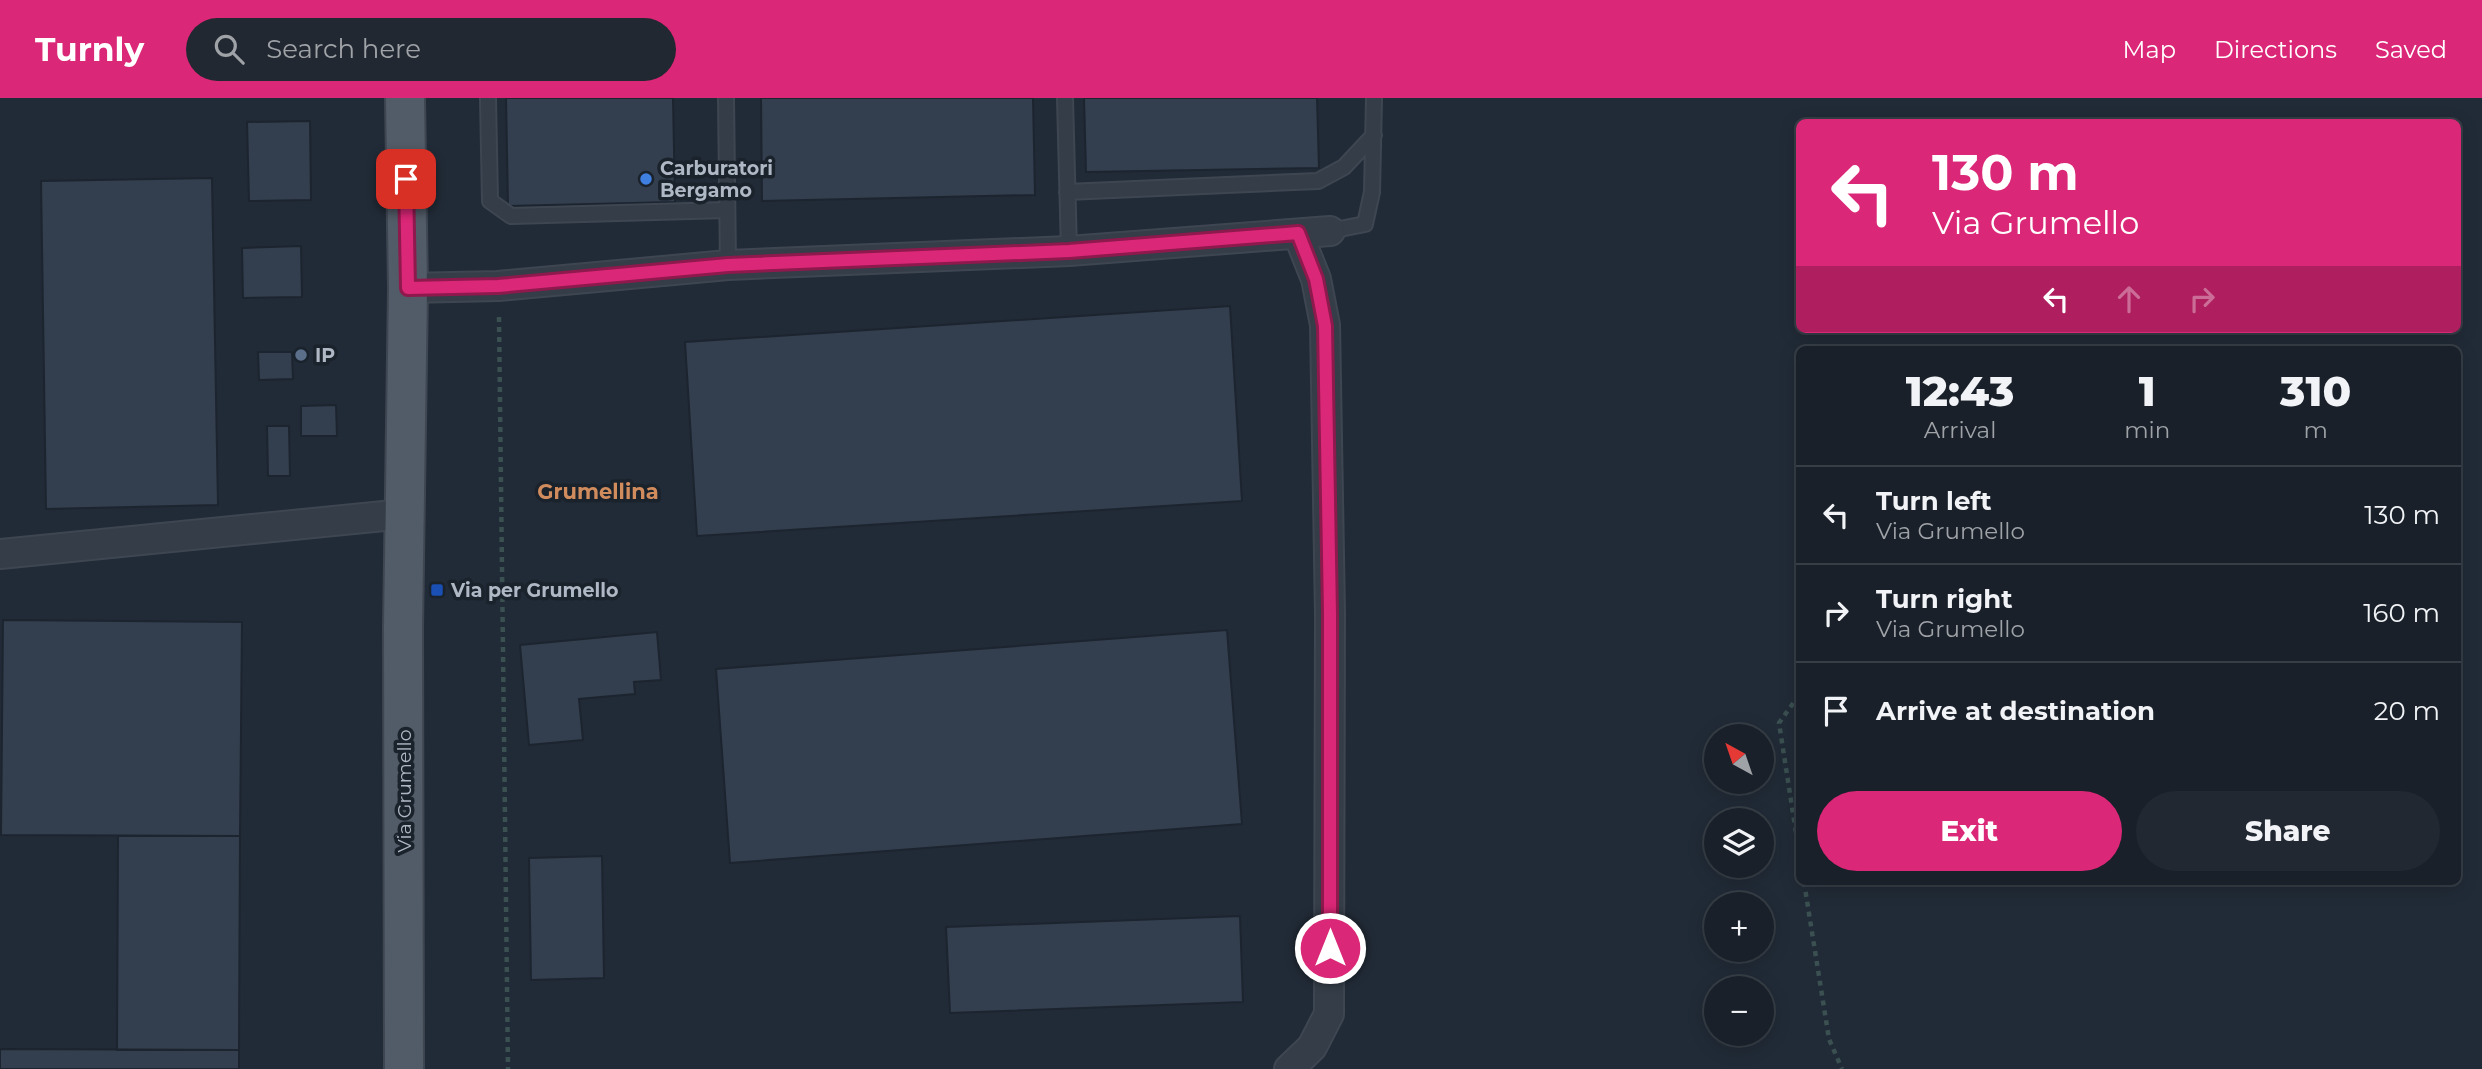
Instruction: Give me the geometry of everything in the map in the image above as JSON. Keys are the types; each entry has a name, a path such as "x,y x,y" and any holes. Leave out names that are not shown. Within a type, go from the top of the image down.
{"main road":[{"name":"Via Grumello","path":"405,98 408,288 404,514 407,1068"}],"street":[{"path":"408,288 498,286 728,265 1069,251 1330,231"},
{"path":"1289,1069 1312,1047 1329,1014 1330,948 1330,614 1325,326 1316,279 1298,233"},
{"path":"0,554 404,514"}],"lane":[{"path":"488,98 490,201 511,216 727,210"},
{"path":"726,98 728,265"},
{"path":"1065,98 1069,251"},
{"path":"1330,231 1365,223 1371,192 1374,98"},
{"path":"1068,192 1318,181 1344,167 1374,135"}],"path":[{"path":"498,286 508,1069"},
{"path":"2461,524 2465,523"},
{"path":"1796,699 1779,723 1796,833"},
{"path":"1804,885 1829,1039 1842,1069"}],"building":[{"path":"506,98 673,98 675,202 508,206"},
{"path":"761,98 1033,98 1035,195 762,201"},
{"path":"1084,98 1317,98 1319,168 1086,172"},
{"path":"310,121 311,200 249,201 247,122"},
{"path":"212,178 218,505 46,509 41,181"},
{"path":"301,246 302,297 243,298 242,248"},
{"path":"1230,306 1242,501 697,536 685,342"},
{"path":"258,352 292,352 293,379 259,380"},
{"path":"336,405 337,436 301,436 301,406"},
{"path":"267,426 289,426 290,476 268,476"},
{"path":"3,620 242,622 240,836 1,835"},
{"path":"1227,630 1242,824 730,863 716,669"},
{"path":"657,632 661,680 634,682 635,694 579,699 583,740 529,745 520,645"},
{"path":"118,836 240,836 239,1050 117,1050"},
{"path":"602,856 604,978 531,980 529,858"},
{"path":"1240,916 1243,1002 950,1013 946,927"},
{"path":"0,1049 239,1050 239,1069 0,1069"}],"place":[{"name":"Carburatori Bergamo","path":"646,179"},
{"name":"IP","path":"301,355"},
{"name":"Via per Grumello","path":"437,590"}],"district":[{"name":"Grumellina","path":"598,491"}],"route":[{"path":"406,179 408,288 498,286 728,265 1069,251 1298,233 1316,279 1325,326 1330,614 1330,948"}]}
